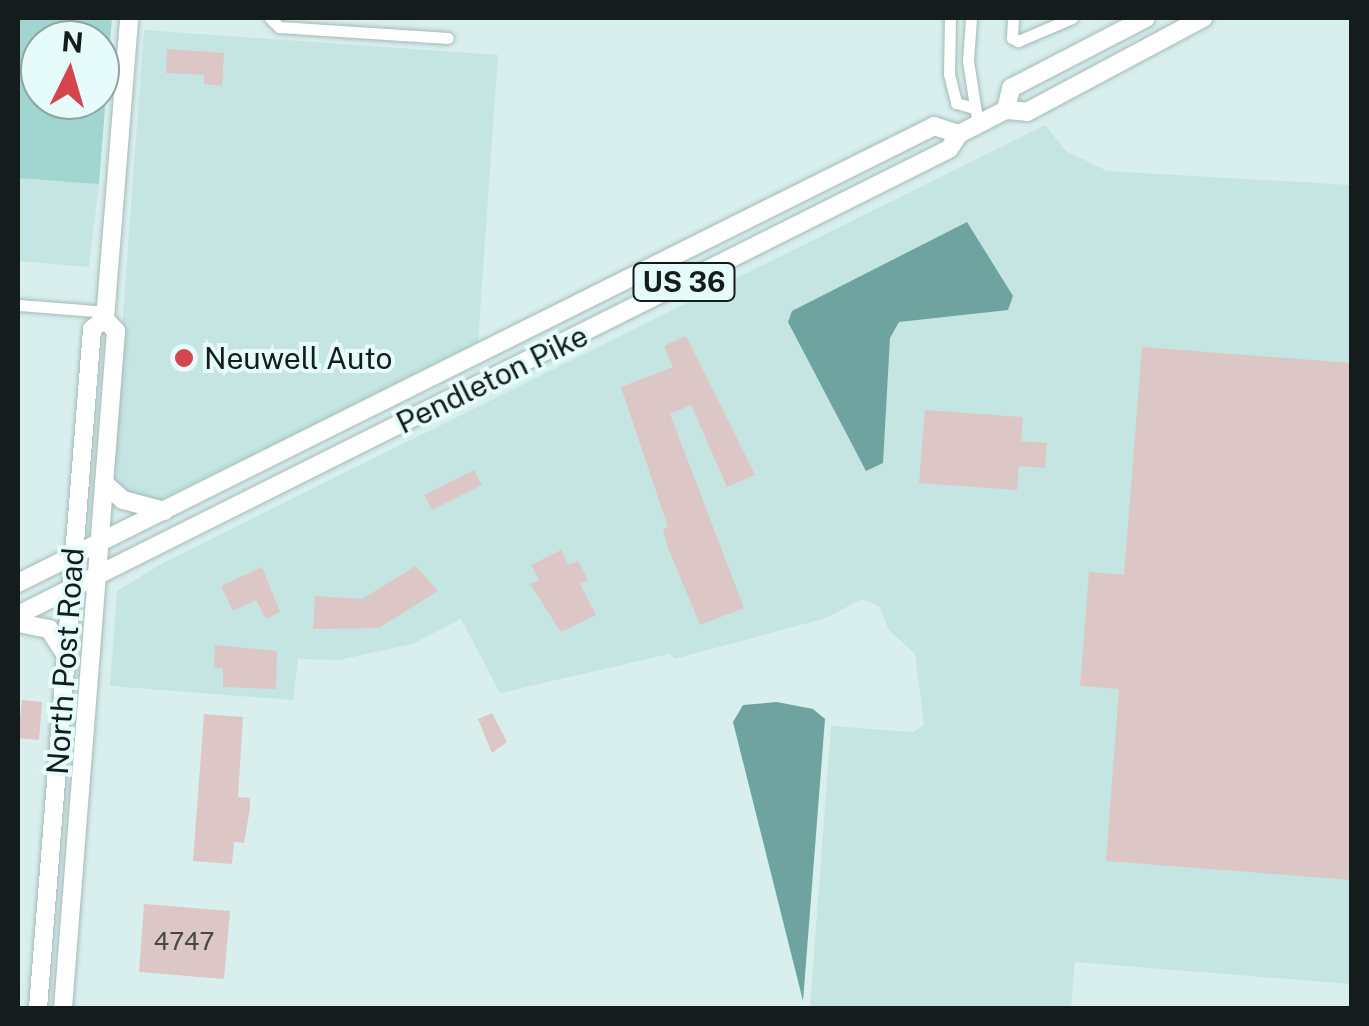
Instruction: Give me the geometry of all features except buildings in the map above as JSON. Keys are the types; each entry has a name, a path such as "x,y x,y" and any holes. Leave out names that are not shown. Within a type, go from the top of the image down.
{"main road":[{"name":"North Post Road","path":"63,1008 116,331 106,315 129,18"},
{"name":"Pendleton Pike","path":"1006,110 1011,88 1146,18"},
{"name":"Pendleton Pike","path":"18,615 949,148 974,116 1006,110 1027,112 1203,18"},
{"name":"Pendleton Pike","path":"18,583 934,126 959,134"},
{"name":"North Post Road","path":"38,1008 92,330 106,315"},
{"path":"104,483 124,500 166,511"},
{"path":"18,623 49,629 66,655"}],"street":[{"path":"270,18 279,26 448,38"},
{"path":"950,18 949,74 956,102 974,116"},
{"path":"972,18 968,61 977,93 974,116"},
{"path":"1013,18 1012,38 1018,41 1072,18"},
{"path":"18,305 106,315"}],"shaded area":[{"path":"18,18 112,18 20,20 20,120 104,120 99,184 18,178"},
{"path":"144,30 498,55 478,342 154,503 129,498 111,477"},
{"path":"1045,125 1066,151 1107,171 1351,185 1351,984 1075,962 1071,1008 810,1008 831,726 913,732 924,725 915,654 889,630 879,606 862,599 826,618 675,659 669,654 500,693 461,619 412,644 339,660 298,659 293,700 110,686 117,591 163,563"},
{"path":"38,176 99,184 89,267 18,261 18,178"},
{"path":"967,222 1013,296 1008,310 899,322 890,338 883,463 866,471 788,322 792,311"},
{"path":"777,702 813,709 825,719 803,1001 733,722 743,705"}],"place":[{"name":"Neuwell Auto","path":"184,358"}]}
